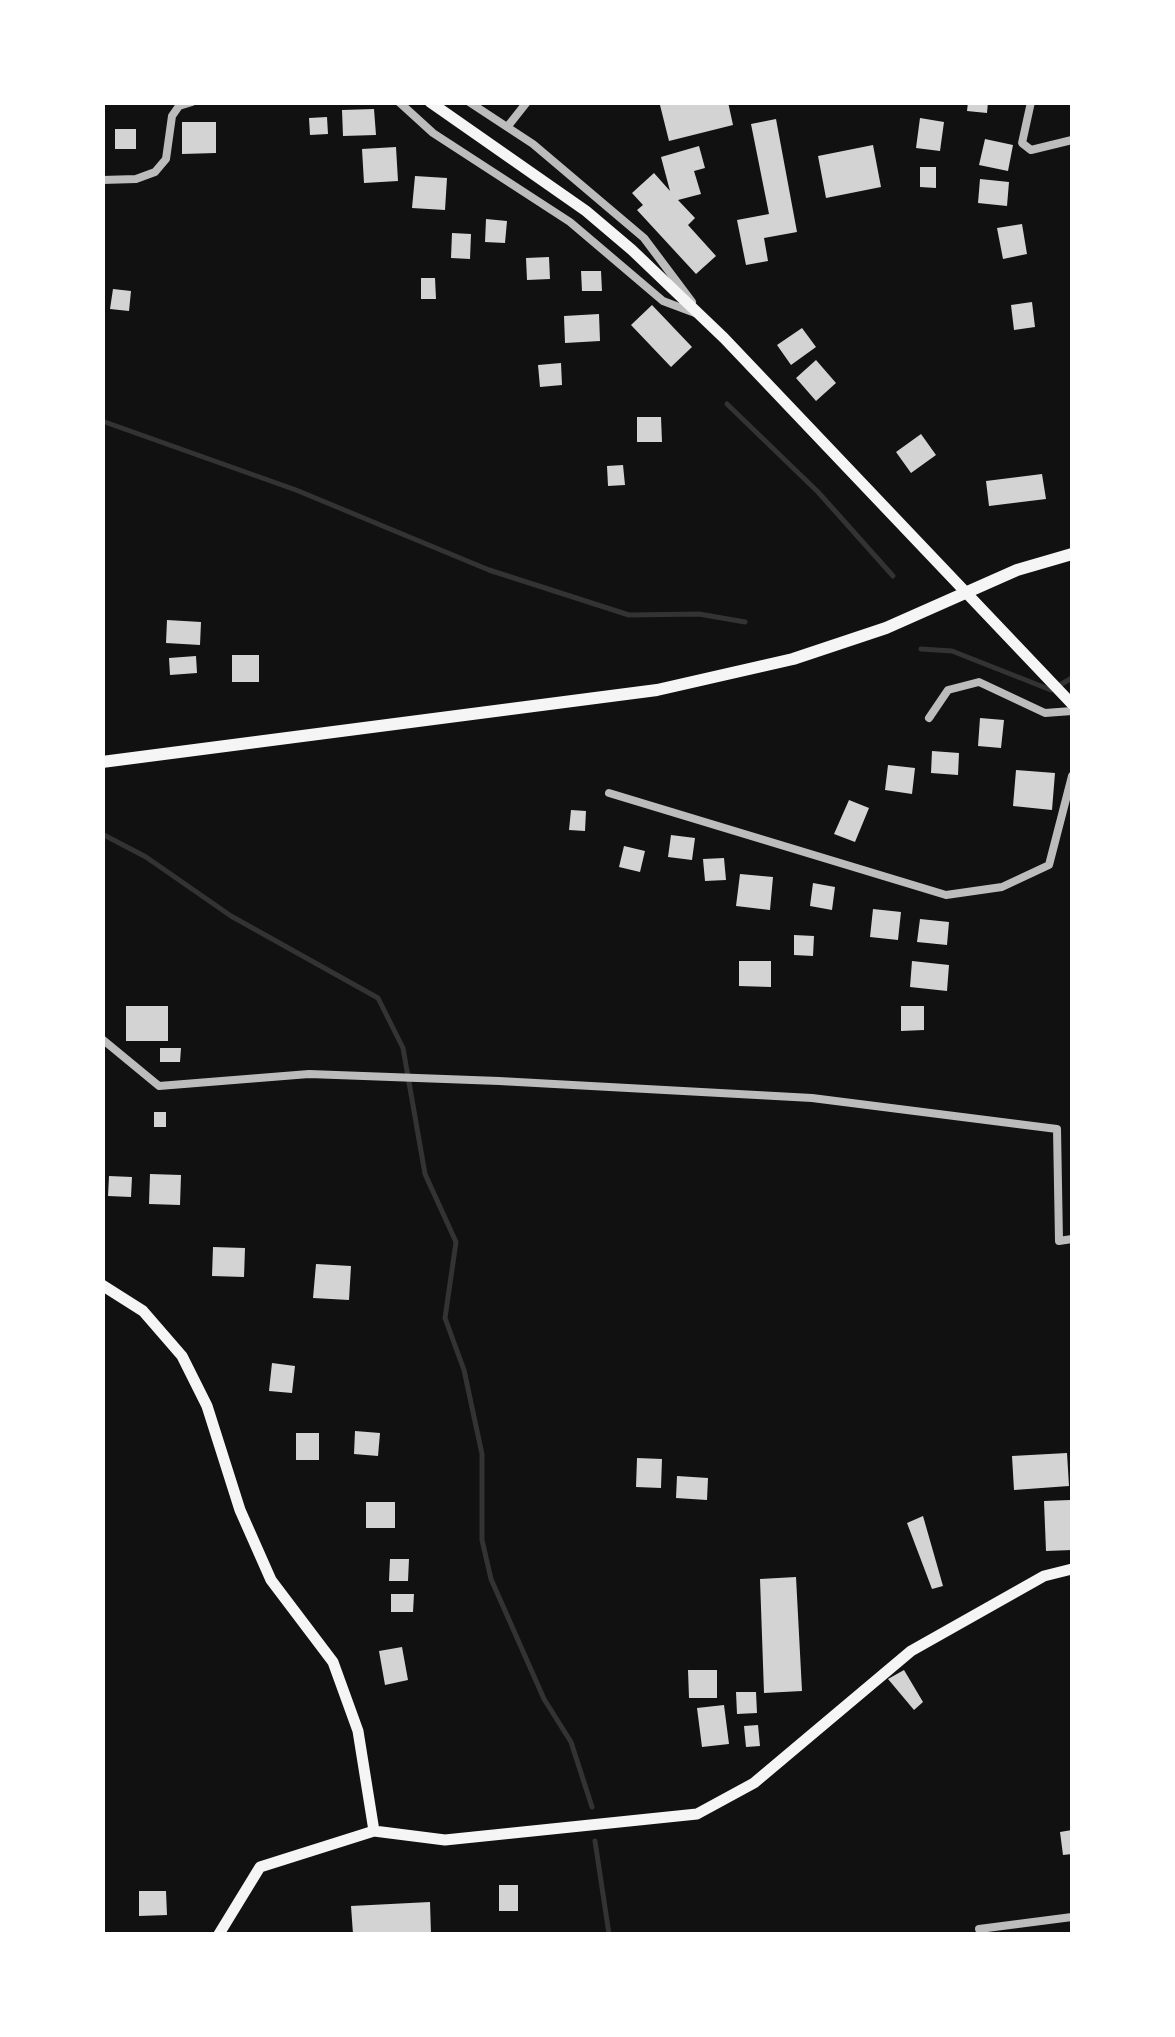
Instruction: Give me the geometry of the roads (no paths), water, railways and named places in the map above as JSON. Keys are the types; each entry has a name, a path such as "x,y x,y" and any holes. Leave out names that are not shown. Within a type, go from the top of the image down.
{"highway":[{"path":"102,762 657,690 793,659 886,628 1017,570 1072,554"}],"main road":[{"path":"430,102 586,210 652,270 928,552 1072,707"},
{"path":"102,1285 143,1310 182,1356 208,1406 240,1510 271,1580 333,1662 358,1731 374,1831"},
{"path":"219,1934 260,1867 374,1831 445,1840 697,1814 754,1784 911,1651 1044,1576 1072,1569"}],"street":[{"path":"102,180 136,179 156,172 166,158 172,116 178,106 192,102"},
{"path":"399,102 432,133 570,222 663,301 699,315"},
{"path":"469,102 508,126 644,238 699,315"},
{"path":"508,126 527,102"},
{"path":"1031,102 1022,142 1031,150 1072,140"},
{"path":"928,718 948,690 980,682 1044,713 1072,707"},
{"path":"609,793 946,895 1002,887 1049,866 1072,776"},
{"path":"102,1039 159,1086 309,1074 499,1081 812,1098 1057,1128 1059,1241 1072,1239"},
{"path":"979,1930 1072,1918"}],"waterway":[{"path":"727,404 818,492 893,576"},
{"path":"102,421 296,490 489,570 629,615 699,614 745,622"},
{"path":"921,649 952,651 1051,690 1072,678"},
{"path":"102,834 146,857 231,916 378,998 403,1048 425,1174 456,1242 445,1318 464,1370 482,1454 482,1540 491,1579 544,1699 571,1742 592,1807"},
{"path":"595,1841 609,1934"}]}
